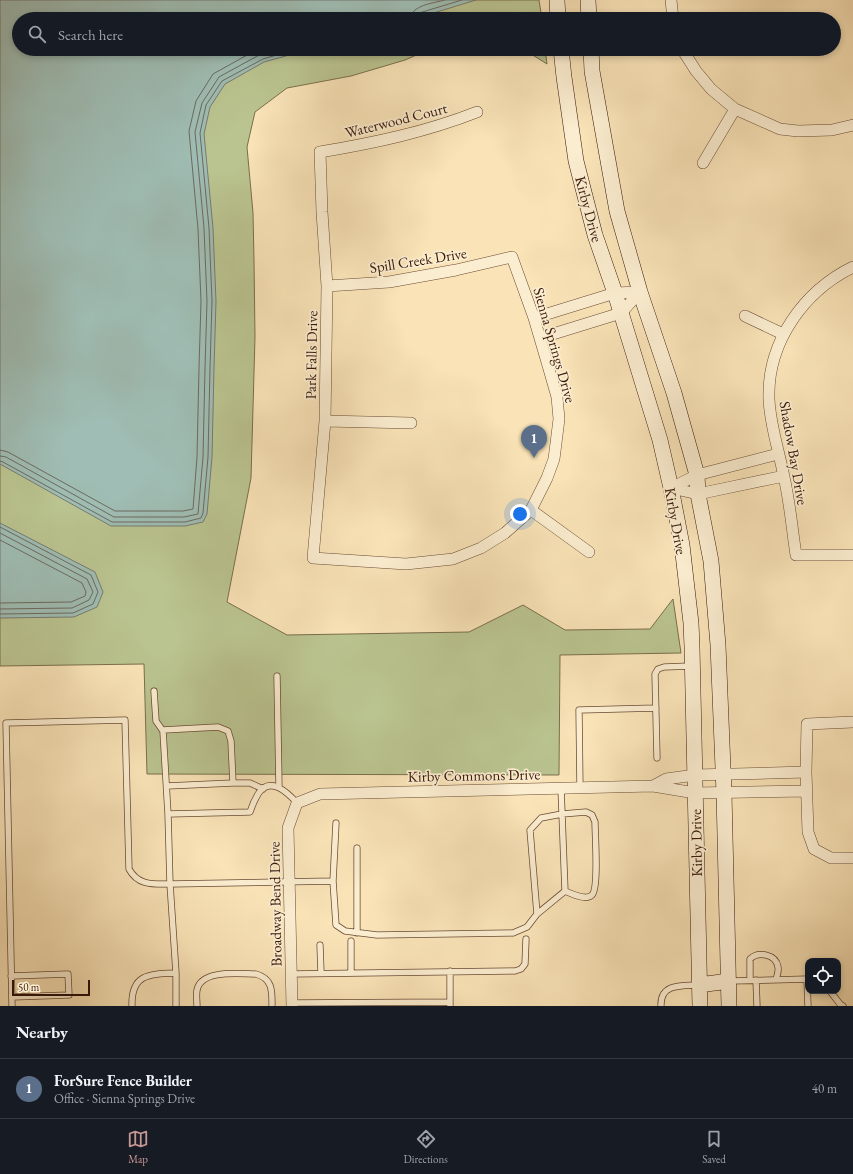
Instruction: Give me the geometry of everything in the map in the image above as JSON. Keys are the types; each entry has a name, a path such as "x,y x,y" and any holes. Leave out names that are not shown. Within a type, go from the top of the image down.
{"main road":[{"path":"557,0 558,12"},
{"path":"588,0 589,12"},
{"name":"Kirby Drive","path":"562,56 576,161 595,235 615,293 660,440 671,488 683,553 691,623 700,1006"},
{"name":"Kirby Drive","path":"591,56 592,71 617,211 640,292 674,393 697,475 698,494 711,561 718,645 724,793 729,1006"},
{"path":"699,985 729,981"}],"street":[{"path":"671,0 672,12"},
{"path":"686,56 696,72 711,89 735,109 780,129 798,131 832,130 853,125"},
{"path":"703,163 735,109"},
{"name":"Waterwood Court","path":"320,152 377,143 452,122 477,112"},
{"name":"Park Falls Drive","path":"313,558 324,422 327,286 320,152"},
{"name":"Spill Creek Drive","path":"327,286 389,282 456,270 512,257"},
{"name":"Sienna Springs Drive","path":"313,558 406,564 453,559 481,548 505,533 530,510 547,478 554,459 559,419 557,397 540,338 512,257"},
{"name":"Shadow Bay Drive","path":"853,267 834,277 815,292 800,309 783,334 773,364 769,389 771,419 789,503 796,555 853,555"},
{"path":"534,318 615,293 640,292"},
{"path":"540,338 621,313 640,292"},
{"path":"745,316 783,334"},
{"path":"324,422 411,423"},
{"path":"671,488 697,475 778,454"},
{"path":"671,488 698,494 784,476"},
{"path":"530,510 589,552"},
{"path":"853,722 807,724 806,772 808,832 814,849 831,858 853,858"},
{"name":"Kirby Commons Drive","path":"653,786 666,779 695,775 723,773 806,772"},
{"name":"Kirby Commons Drive","path":"297,803 320,794 561,788 653,786 695,793 807,791"},
{"name":"Broadway Bend Drive","path":"292,1005 288,828 297,803"}],"lane":[{"path":"657,758 655,674 658,668 692,666"},
{"path":"277,676 279,787"},
{"path":"154,691 156,721 163,730 167,786 170,884 176,974 176,1006"},
{"path":"580,788 579,710 656,708"},
{"path":"12,1006 6,723 125,720 129,870 133,876 140,881 150,884 170,884 333,881"},
{"path":"163,730 218,727 228,731 231,741 233,783"},
{"path":"167,786 250,783 263,788"},
{"path":"168,814 250,812 258,794 263,788 270,786 279,787 285,790 297,803"},
{"path":"561,788 565,892"},
{"path":"537,914 530,830 541,818 586,812 592,815 595,822 596,885 592,895 582,897 565,892"},
{"path":"336,823 333,881 336,925 346,931 377,935 513,933 528,927 537,914 565,892"},
{"path":"357,848 357,933"},
{"path":"291,974 515,971 521,969 525,964 526,940"},
{"path":"351,941 351,972"},
{"path":"320,945 321,973"},
{"path":"750,980 750,959 754,955 761,953 776,961 778,965 776,980"},
{"path":"292,1005 450,1004 450,971"},
{"path":"11,976 68,974 69,995 12,997"},
{"path":"132,1006 132,994 134,987 145,977 154,974 176,974"},
{"path":"197,1006 197,989 201,981 207,977 215,975 256,974 263,976 269,982 272,989 272,1006"},
{"path":"729,981 805,979"},
{"path":"756,980 757,1006"},
{"path":"660,1006 660,999 664,992 670,988 699,985"},
{"path":"808,994 808,1006"},
{"path":"832,994 841,1005"}],"green space":[{"path":"0,0 539,0 541,12 12,12 12,56 414,56 351,76 287,88 255,112 247,147 253,213 255,337 251,478 227,602 287,635 469,632 523,605 565,630 650,629 673,599 681,653 560,655 559,775 147,774 144,664 0,666"},
{"path":"534,56 546,56 547,64"}],"water":[{"path":"0,0 476,0 437,12 12,12 12,56 286,56 264,62 225,84 210,107 204,134 213,228 216,301 212,457 207,514 203,522 185,526 111,526 0,464"},
{"path":"0,523 95,572 103,592 97,607 74,617 0,618"}],"place":[{"name":"ForSure Fence Builder","path":"534,458"}]}
